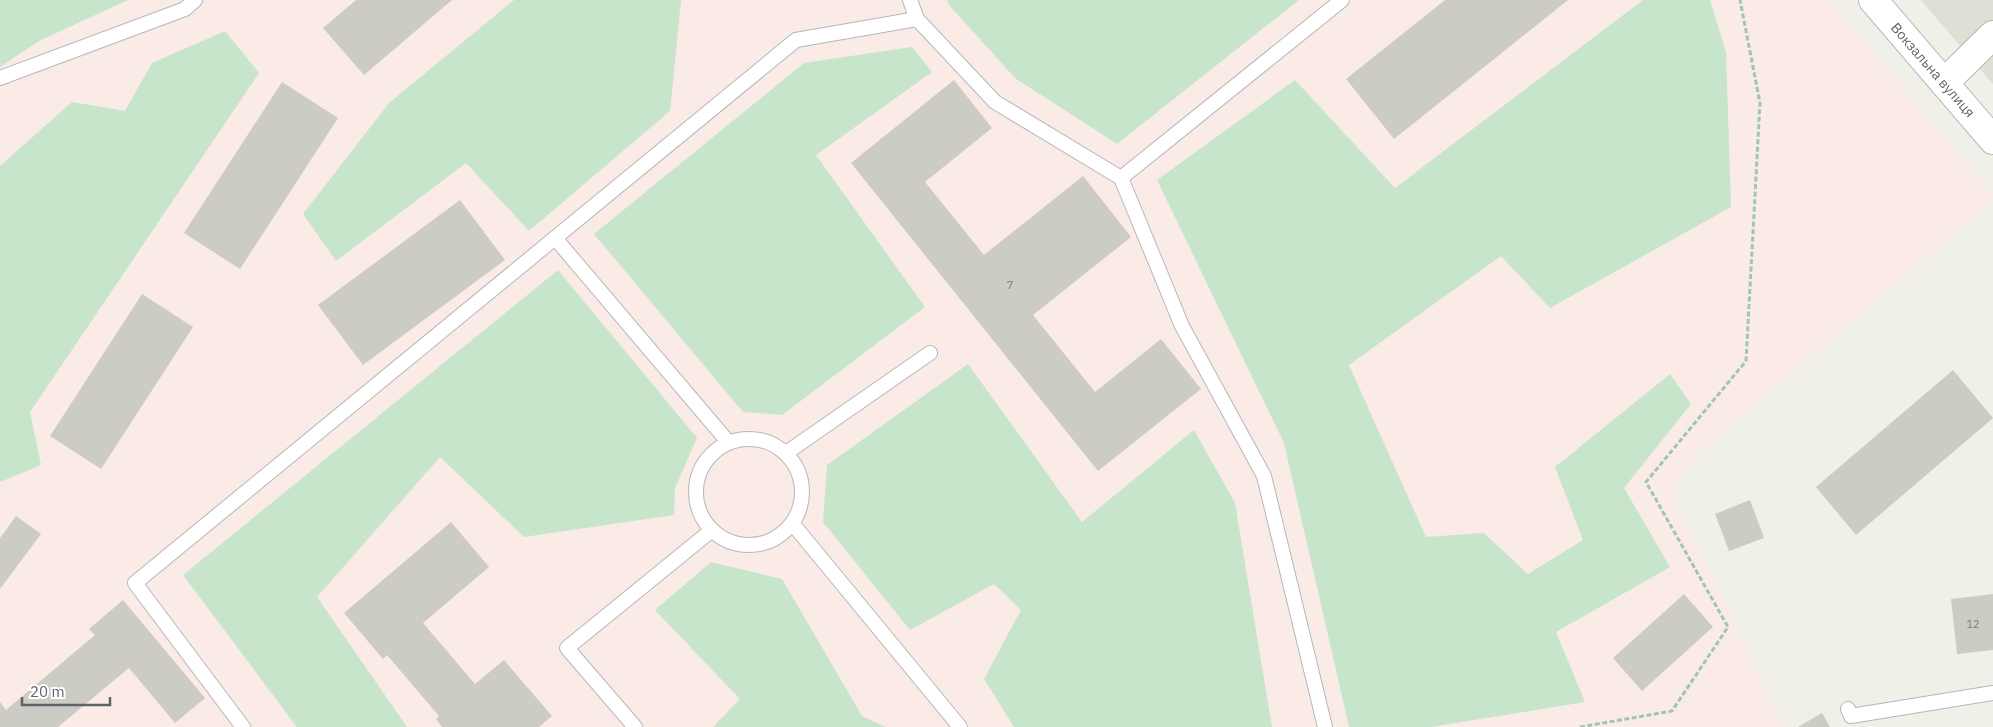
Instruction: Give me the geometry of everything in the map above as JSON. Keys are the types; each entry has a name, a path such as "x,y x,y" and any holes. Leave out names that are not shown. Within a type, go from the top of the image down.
{"street":[{"name":"Вокзальна вулиця","path":"1873,0 1993,140"},
{"path":"1944,83 1993,35"}],"lane":[{"path":"0,78 185,9 195,0"},
{"path":"910,0 917,19 995,102 1121,178 1182,326 1264,476 1325,727"},
{"path":"1121,178 1342,0"},
{"path":"243,727 135,583 796,40 917,19"},
{"path":"555,238 729,442"},
{"path":"786,453 930,353"},
{"path":"744,439 759,440 773,445 786,453 795,466 801,480 802,495 799,510 792,523 782,534 768,542 754,545 738,544 724,540 702,519 697,504 698,474 705,461 716,450 729,442 744,439"},
{"path":"792,523 960,727"},
{"path":"635,727 567,648 712,530"},
{"path":"1848,709 1851,716 1993,692"}],"path":[{"path":"1580,727 1672,711 1728,626 1646,482 1746,361 1760,103 1740,0"}],"shaded area":[{"path":"0,0 1830,0 1993,196 1993,200 1698,453 1672,492 1784,727 0,727"},
{"path":"1921,0 1993,0 1993,84"}],"green space":[{"path":"0,0 128,0 39,41 0,67"},
{"path":"514,0 681,0 670,111 529,231 466,163 336,261 303,214 389,103"},
{"path":"947,0 1299,0 1117,144 1015,78 949,5"},
{"path":"1643,0 1710,0 1726,52 1731,207 1550,308 1501,256 1349,365 1426,537 1484,533 1528,574 1583,540 1555,467 1670,374 1691,404 1624,488 1670,567 1556,632 1585,702 1431,727 1349,727 1284,443 1157,180 1295,80 1395,188"},
{"path":"225,31 259,73 30,412 41,465 0,482 0,166 72,102 125,111 152,63"},
{"path":"912,47 932,72 816,155 925,307 782,415 743,412 594,234 804,63"},
{"path":"558,270 697,438 675,488 674,515 524,537 440,457 317,597 407,727 297,727 183,575"},
{"path":"968,364 1082,522 1194,430 1235,503 1272,727 1014,727 984,679 1021,610 994,584 910,630 823,522 827,465"},
{"path":"711,562 782,579 862,716 886,727 713,727 740,699 655,610"}],"building":[{"path":"356,0 452,0 364,75 323,28"},
{"path":"1445,0 1568,0 1394,139 1346,79"},
{"path":"954,80 992,128 925,182 984,255 1083,176 1131,237 1033,315 1095,392 1161,339 1201,389 1098,471 851,163"},
{"path":"282,82 338,118 240,269 184,233"},
{"path":"460,200 505,260 363,365 318,305"},
{"path":"142,294 193,327 101,469 50,436"},
{"path":"1953,370 1993,418 1856,535 1816,487"},
{"path":"1750,500 1764,538 1729,551 1715,514"},
{"path":"16,516 41,534 0,589 0,538"},
{"path":"451,522 489,567 423,623 475,684 504,660 552,716 539,727 442,727 436,719 439,716 387,655 383,659 344,613"},
{"path":"1684,594 1713,627 1642,691 1613,658"},
{"path":"1993,594 1993,650 1957,654 1951,599"},
{"path":"123,600 205,698 175,723 129,668 58,727 0,727 0,702 6,710 95,635 89,629"},
{"path":"1822,713 1830,727 1798,727"}]}
